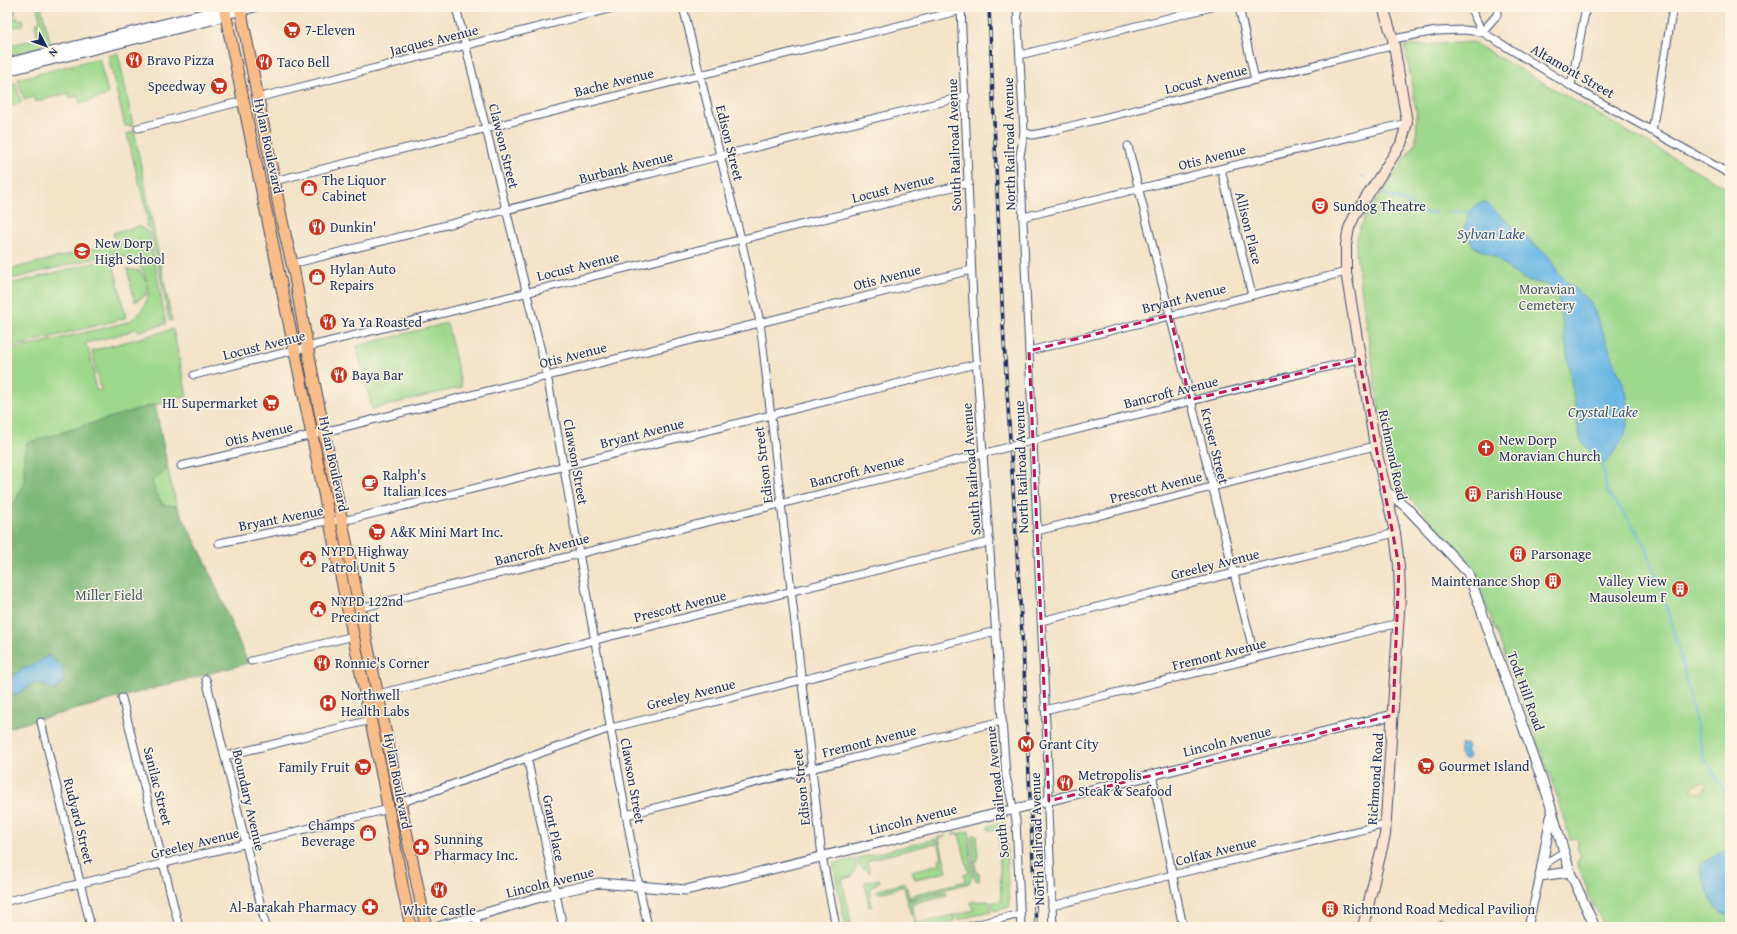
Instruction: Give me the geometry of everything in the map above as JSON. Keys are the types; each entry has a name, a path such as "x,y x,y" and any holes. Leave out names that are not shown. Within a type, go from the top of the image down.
{"main road":[{"name":"Richmond Road","path":"1363,927 1381,856 1386,824 1399,623 1399,566 1395,533 1375,446 1359,359 1346,272 1346,245 1349,228 1356,213 1401,144 1407,123 1394,42 1383,7"},
{"name":"Hylan Boulevard","path":"240,9 352,571 426,927"},
{"name":"Hylan Boulevard","path":"225,11 354,636 389,809 403,890 412,927"},
{"path":"278,268 292,264"},
{"path":"341,574 352,571"}],"street":[{"path":"7,63 210,12 255,7"},
{"name":"Clawson Street","path":"456,7 547,375 580,553 610,728 648,927"},
{"name":"Jacques Avenue","path":"257,98 617,7"},
{"name":"Edison Street","path":"683,7 741,239 760,322 822,856 836,927"},
{"name":"North Railroad Avenue","path":"1017,7 1024,132 1020,156 1045,710 1046,801 1053,927"},
{"path":"1020,55 1212,7"},
{"path":"1239,7 1255,80"},
{"path":"1470,7 1482,32 1497,15 1498,7"},
{"path":"1571,86 1586,7"},
{"path":"1652,131 1673,7"},
{"name":"Bache Avenue","path":"274,181 962,8"},
{"name":"South Railroad Avenue","path":"962,8 971,270 976,364 986,452 990,542 1006,776 1016,809 1021,927"},
{"path":"7,71 196,24 225,11"},
{"name":"Altamont Street","path":"1394,42 1437,31 1464,30 1482,32 1571,86 1730,174"},
{"name":"Locust Avenue","path":"1024,132 1032,135 1047,132 1255,80 1394,42"},
{"name":"Burbank Avenue","path":"292,264 720,156 966,96"},
{"path":"138,128 243,101"},
{"name":"Otis Avenue","path":"1023,217 1407,123"},
{"name":"Kruser Street","path":"1128,146 1255,658"},
{"name":"Allison Place","path":"1220,169 1252,295"},
{"name":"Locust Avenue","path":"194,375 969,183"},
{"name":"Otis Avenue","path":"180,466 312,435 971,270"},
{"name":"Bryant Avenue","path":"1029,351 1346,272"},
{"name":"Bancroft Avenue","path":"360,608 1359,359"},
{"name":"Bryant Avenue","path":"220,543 330,522 343,521 976,364"},
{"name":"Prescott Avenue","path":"1037,531 1375,446"},
{"name":"Todt Hill Road","path":"1386,491 1406,507 1468,573 1547,794 1570,872 1594,927"},
{"name":"Greeley Avenue","path":"1041,621 1395,533"},
{"name":"Prescott Avenue","path":"378,694 990,542"},
{"name":"Fremont Avenue","path":"1045,710 1399,623"},
{"name":"Greeley Avenue","path":"400,803 610,728 996,631"},
{"path":"251,662 354,636"},
{"name":"Boundary Avenue","path":"206,679 266,927"},
{"name":"Sanilac Street","path":"122,698 164,864 178,927"},
{"name":"Lincoln Avenue","path":"438,927 554,893 599,883 686,890 1393,715"},
{"path":"225,756 371,720"},
{"name":"Fremont Avenue","path":"626,815 1002,721"},
{"name":"Rudyard Street","path":"41,722 91,927"},
{"name":"Grant Place","path":"527,757 562,927"},
{"path":"1152,774 1183,927"},
{"name":"Greeley Avenue","path":"7,901 389,809"},
{"path":"1528,927 1540,876 1552,813"},
{"name":"Colfax Avenue","path":"1052,906 1172,875 1386,824"},
{"path":"1540,876 1549,861 1564,852"},
{"path":"1540,876 1570,872"},
{"path":"966,927 1020,914"},
{"path":"476,915 478,927"}],"highlighted area":[{"path":"1170,315 1190,400 1359,359 1399,566 1393,715 1049,801 1029,351"}],"green space":[{"path":"7,7 14,7 16,14 9,16 9,19 17,17 17,20 23,19 24,23 22,26 7,28"},
{"path":"37,7 41,7 51,45 7,56 7,39 10,39 12,45 38,38 35,24 40,21"},
{"name":"Moravian Cemetery","path":"1472,42 1730,190 1730,927 1605,927 1592,902 1577,862 1581,856 1578,849 1578,841 1575,838 1570,839 1554,787 1470,561 1397,485 1381,421 1356,253 1358,232 1365,217 1416,142 1417,115 1405,46"},
{"path":"118,53 133,126 125,126 108,56"},
{"path":"99,58 108,93 105,96 80,104 78,96 69,98 68,93 35,102 34,97 24,100 18,79"},
{"path":"16,83 21,103 7,107 7,85"},
{"path":"134,131 172,321 169,320 151,231 145,225 149,223 146,221 148,220 127,134"},
{"name":"Miller Field","path":"140,226 149,233 166,324 138,331 137,328 126,333 86,343 86,346 88,348 95,375 93,377 96,390 98,391 101,390 92,351 173,329 187,396 155,405 169,475 177,506 206,563 7,728 7,351 128,322 137,315 144,306 147,301 149,290 148,284 146,295 135,302 127,269 140,271 147,281 145,275 138,264 133,260 115,255 108,255 7,280 7,270 116,243 113,233"},
{"path":"112,258 126,318 8,348 7,285"},
{"path":"447,323 462,387 372,409 357,346"},
{"name":"Miller Field","path":"155,404 167,465 166,470 152,481 155,491 163,505 177,506 206,563 248,663 7,728 7,693 14,696 30,685 37,683 54,691 62,666 48,655 35,665 21,670 8,680 7,684 7,506 14,504 24,482 24,455 27,443"},
{"path":"1005,821 1009,907 994,911 992,902 1000,902 1001,898 999,834 997,834 997,830 988,830 988,826"},
{"path":"969,831 972,876 969,883 909,899 907,899 904,886 880,893 877,892 878,890 905,883 909,896 965,881 964,875 969,873 959,834 952,835"},
{"path":"972,835 977,835 978,861 975,861 976,873 979,873 979,881 974,877"},
{"path":"946,836 939,839 947,872 915,879 912,871 940,864 939,858 942,857 937,838"},
{"path":"935,839 937,844 871,859 867,862 870,873 859,865 858,858"},
{"path":"855,859 857,867 851,877 842,879 852,927 846,927 833,864"},
{"path":"879,879 880,881 869,889 872,906 869,907 865,882"},
{"path":"946,891 947,895 911,904 916,924 954,915 954,921 928,927 915,927 913,916 911,915 907,901"},
{"path":"970,902 990,902 991,911 958,920 955,915 974,910"},
{"path":"1439,916 1443,918 1444,927 1429,927"}],"sand":[{"path":"1704,782 1707,784 1704,791 1698,793 1691,791 1693,786"}],"water":[{"name":"Crystal Lake","path":"1485,202 1549,257 1558,273 1589,301 1595,313 1626,392 1630,415 1624,437 1602,466 1580,439 1558,295 1547,285 1526,280 1511,271 1497,258 1474,247 1464,229 1473,208 1480,203"},
{"path":"48,655 62,666 65,679 54,691 37,683 30,685 14,696 7,693 8,680 21,670 35,665"},
{"path":"1466,744 1468,747 1466,750 1469,756 1464,760 1459,751 1461,745"},
{"path":"1730,842 1730,915 1720,912 1713,903 1700,864 1727,849"}],"waterway":[{"path":"1383,193 1408,203 1426,213 1435,213"},
{"path":"1448,212 1466,212 1472,214"},
{"path":"1602,463 1607,492 1632,524 1646,546 1670,617 1704,758 1730,799"}],"railway":[{"path":"989,7 1003,325 1024,667 1036,927"}],"place":[{"name":"7-Eleven","path":"292,30"},
{"name":"Bravo Pizza","path":"134,60"},
{"name":"Taco Bell","path":"264,62"},
{"name":"Speedway","path":"219,86"},
{"name":"The Liquor Cabinet","path":"309,188"},
{"name":"Sundog Theatre","path":"1320,206"},
{"name":"Dunkin'","path":"317,227"},
{"name":"New Dorp High School","path":"82,251"},
{"name":"Hylan Auto Repairs","path":"317,277"},
{"name":"Ya Ya Roasted","path":"328,322"},
{"name":"Baya Bar","path":"339,375"},
{"name":"HL Supermarket","path":"271,403"},
{"name":"New Dorp Moravian Church","path":"1486,448"},
{"name":"Ralph's Italian Ices","path":"370,483"},
{"name":"Parish House","path":"1473,494"},
{"name":"A&K Mini Mart Inc.","path":"377,532"},
{"name":"Parsonage","path":"1518,554"},
{"name":"NYPD Highway Patrol Unit 5","path":"308,559"},
{"name":"Maintenance Shop","path":"1553,581"},
{"name":"Valley View Mausoleum F","path":"1680,589"},
{"name":"NYPD 122nd Precinct","path":"318,609"},
{"name":"Ronnie's Corner","path":"322,663"},
{"name":"Northwell Health Labs","path":"328,703"},
{"name":"Grant City","path":"1026,744"},
{"name":"Gourmet Island","path":"1426,766"},
{"name":"Family Fruit","path":"363,767"},
{"name":"Metropolis Steak & Seafood","path":"1065,783"},
{"name":"Champs Beverage","path":"368,833"},
{"name":"Sunning Pharmacy Inc.","path":"421,847"},
{"name":"White Castle","path":"439,890"},
{"name":"Al-Barakah Pharmacy","path":"370,907"},
{"name":"Richmond Road Medical Pavilion","path":"1330,909"}],"water label":[{"name":"Sylvan Lake","path":"1491,234"}]}
